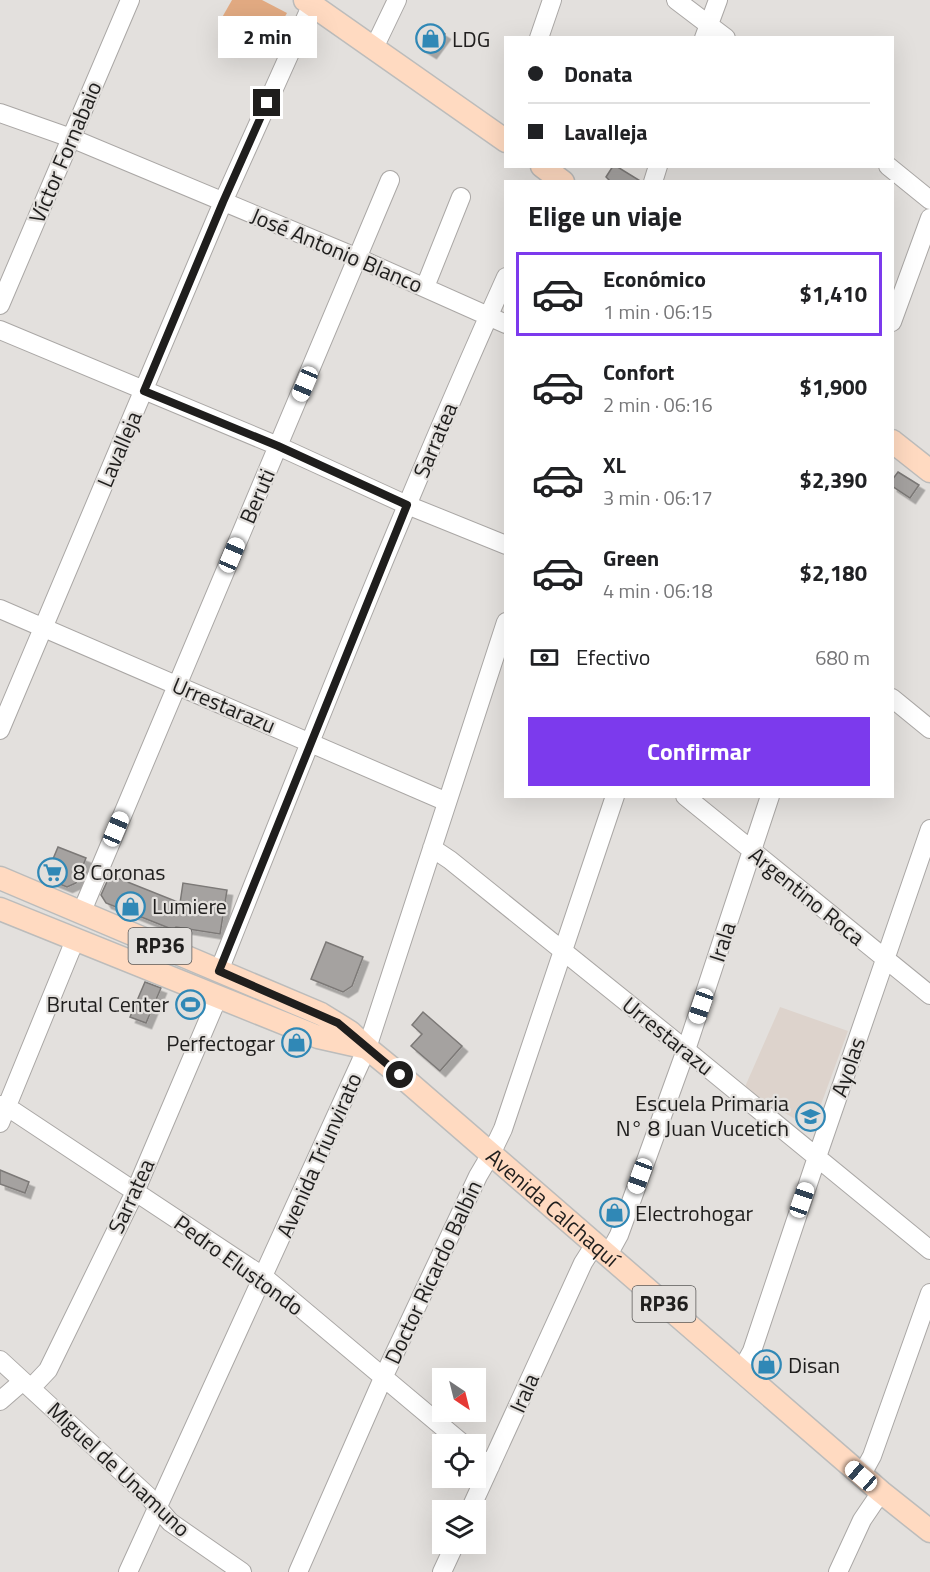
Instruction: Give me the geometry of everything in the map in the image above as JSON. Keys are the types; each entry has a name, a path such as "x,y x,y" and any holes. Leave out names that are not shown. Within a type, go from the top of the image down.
{"main road":[{"path":"308,2 504,140"},
{"path":"894,443 930,471"},
{"name":"Avenida Calchaquí","path":"0,878 82,911 338,1023 861,1476 930,1531"},
{"name":"Avenida Calchaquí","path":"0,909 318,1037 367,1048"}],"street":[{"name":"Víctor Fornabaio","path":"0,305 130,0"},
{"path":"374,48 397,0"},
{"path":"540,36 552,0"},
{"path":"676,0 707,31 718,0"},
{"name":"Lavalleja","path":"0,730 308,2"},
{"name":"José Antonio Blanco","path":"0,113 71,138 358,258 504,323"},
{"path":"890,168 930,200"},
{"name":"Beruti","path":"82,911 390,180"},
{"path":"425,287 461,197"},
{"path":"894,317 930,218"},
{"name":"Sarratea","path":"219,971 407,505 504,281"},
{"path":"0,330 278,446 407,505 504,544"},
{"name":"Urrestarazu","path":"0,609 447,802"},
{"name":"Avenida Triunvirato","path":"128,1572 367,1048 447,802 502,648"},
{"path":"894,700 930,729"},
{"name":"Doctor Ricardo Balbín","path":"298,1572 383,1378 503,1128 614,798"},
{"name":"Argentino Roca","path":"687,798 930,995"},
{"name":"Irala","path":"475,1500 583,1263 618,1235 686,1050 769,798"},
{"name":"Ayolas","path":"741,1371 752,1351 930,829"},
{"name":"Urrestarazu","path":"432,848 450,860 686,1050 930,1250"},
{"path":"2,1112 75,940"},
{"name":"Sarratea","path":"0,1401 48,1370 135,1192 218,997"},
{"name":"Pedro Elustondo","path":"2,1112 135,1192 264,1277 451,1434"},
{"path":"861,1476 872,1456 930,1293"},
{"name":"Miguel de Unamuno","path":"0,1360 148,1496 170,1522 242,1572"},
{"path":"486,1464 490,1467"},
{"path":"838,1572 862,1520 880,1492"},
{"path":"442,1572 450,1554"}],"shaded area":[{"path":"232,0 262,0 287,13 268,47 220,21"},
{"path":"780,1007 848,1031 812,1129 744,1089"}],"building":[{"name":"LDG","path":"431,25 445,34 431,53 418,45"},
{"path":"612,168 619,168 639,180 609,180 606,177"},
{"path":"898,472 919,485 910,498 894,487 894,477"},
{"path":"58,847 86,858 76,883 67,887 45,878"},
{"path":"110,875 180,903 183,883 227,890 220,934 176,927 174,930 106,903 101,895"},
{"path":"326,942 363,957 352,986 343,992 311,979"},
{"path":"145,982 161,988 146,1023 130,1017"},
{"path":"423,1012 462,1046 440,1071 411,1046 422,1034 412,1025"},
{"path":"0,1170 29,1182 25,1193 0,1184"}],"place":[{"name":"LDG","path":"431,39"},
{"name":"8 Coronas","path":"52,872"},
{"name":"Lumiere","path":"131,906"},
{"name":"Brutal Center","path":"190,1004"},
{"name":"Perfectogar","path":"296,1043"},
{"name":"Escuela Primaria N° 8 Juan Vucetich","path":"810,1116"},
{"name":"Electrohogar","path":"614,1213"},
{"name":"Disan","path":"767,1365"}],"route":[{"path":"267,103 144,391 278,446 407,505 219,971 338,1023 400,1075"}]}
